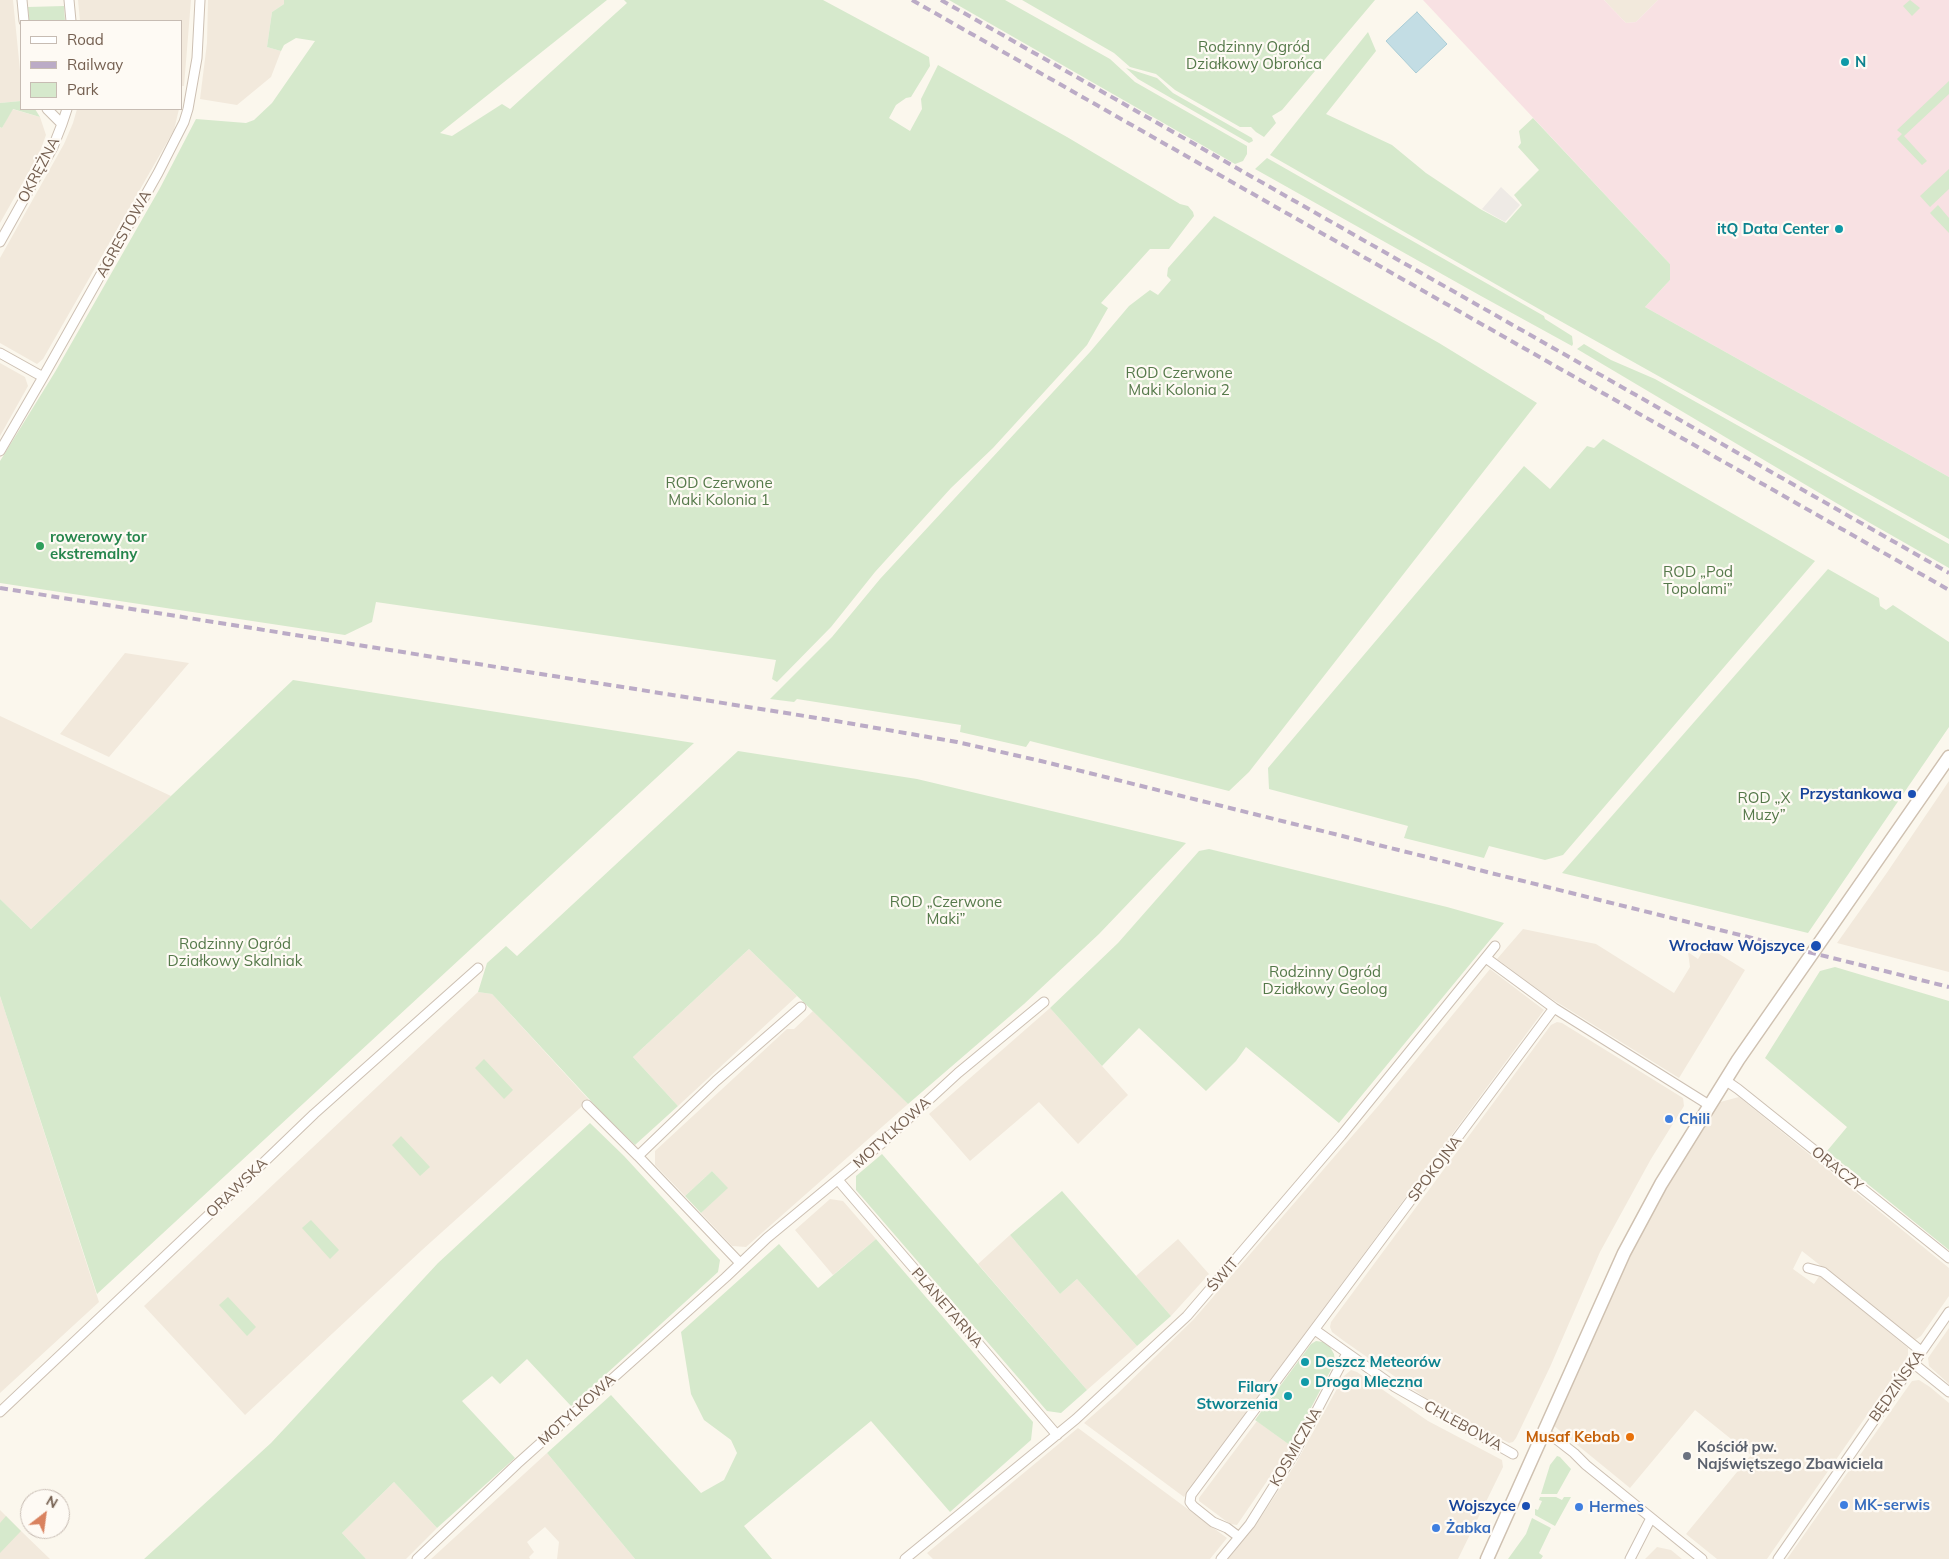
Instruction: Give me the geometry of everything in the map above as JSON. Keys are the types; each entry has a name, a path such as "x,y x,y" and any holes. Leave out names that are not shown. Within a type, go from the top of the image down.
{"street":[{"path":"22,0 24,20"},
{"path":"69,0 71,20"},
{"name":"AGRESTOWA","path":"0,451 153,181 184,122 188,110 197,58 200,0"},
{"name":"OKRĘŻNA","path":"48,110 62,124"},
{"name":"OKRĘŻNA","path":"0,242 53,147 67,110"},
{"path":"0,353 43,377"},
{"path":"1486,1559 1628,1245 1660,1184 1725,1080 1949,757"},
{"name":"ŚWIT","path":"905,1559 917,1556 1154,1348 1193,1309 1341,1136 1495,946"},
{"path":"1486,958 1554,1008 1709,1105"},
{"name":"ORAWSKA","path":"0,1412 314,1114 478,968"},
{"name":"MOTYLKOWA","path":"417,1559 517,1464 767,1238 882,1143 958,1073 1044,1002"},
{"path":"638,1156 716,1081 800,1007"},
{"name":"SPOKOJNA","path":"1315,1330 1554,1008"},
{"name":"ORACZY","path":"1725,1080 1949,1258"},
{"path":"587,1105 740,1263"},
{"name":"PLANETARNA","path":"838,1180 1056,1435"},
{"path":"1808,1268 1822,1272 1921,1351"},
{"name":"BĘDZIŃSKA","path":"1778,1559 1949,1312"},
{"path":"1239,1538 1227,1528 1213,1522 1193,1506 1190,1502 1191,1495 1315,1330"},
{"name":"CHLEBOWA","path":"1315,1330 1395,1387 1513,1454"},
{"name":"KOSMICZNA","path":"1221,1559 1250,1524 1294,1454 1347,1353"},
{"path":"1913,1362 1949,1392"},
{"path":"1542,1432 1574,1452 1586,1465 1702,1559"},
{"path":"1630,1559 1651,1518"}],"shaded area":[{"path":"0,0 13,0 20,70 20,101 0,103"},
{"path":"78,0 191,0 184,86 182,86 182,20 80,20"},
{"path":"208,0 284,0 284,4 272,12 267,47 281,51 271,77 237,105 200,99 207,43"},
{"path":"1423,0 1604,0 1626,23 1636,22 1658,0 1949,0 1949,477 1645,307 1670,280 1670,264"},
{"path":"1604,0 1658,0 1636,22 1626,23"},
{"path":"12,109 40,117 46,135 39,154 0,223 0,127 2,128"},
{"path":"77,110 179,110 174,130 43,359 37,364 0,343 0,258 64,144"},
{"path":"1501,187 1520,205 1505,222 1482,209"},
{"path":"0,363 25,377 28,386 0,436"},
{"path":"125,653 189,663 109,757 60,734"},
{"path":"0,716 171,796 31,929 0,899"},
{"path":"1949,781 1949,972 1837,943 1886,874"},
{"path":"1523,929 1596,944 1674,993 1690,967 1688,952 1698,959 1704,949 1708,947 1745,970 1679,1078 1547,996 1497,959"},
{"path":"749,949 797,996 678,1106 633,1057"},
{"path":"1490,969 1544,1010 1184,1497 1084,1423 1117,1394 1194,1319 1379,1105"},
{"path":"478,992 492,994 589,1100 422,1250 245,1415 144,1306"},
{"path":"0,996 99,1302 0,1393"},
{"path":"1050,1008 1128,1095 1078,1144 1039,1102 970,1161 929,1114"},
{"path":"813,1011 908,1104 746,1247 732,1246 701,1213 727,1188 712,1171 685,1196 655,1165 655,1151 787,1029 794,1029"},
{"path":"1557,1022 1562,1023 1683,1098 1684,1106 1651,1159 1600,1252 1550,1367 1516,1438 1513,1442 1509,1443 1437,1406 1344,1341 1332,1332 1330,1327 1331,1322 1551,1025"},
{"path":"1739,1097 1949,1268 1949,1296 1921,1336 1915,1340 1802,1251 1793,1269 1814,1284 1820,1275 1908,1348 1908,1356 1767,1559 1717,1559 1686,1534 1751,1455 1695,1410 1630,1488 1548,1421 1624,1253 1709,1105"},
{"path":"830,1199 843,1201 876,1239 833,1275 795,1230"},
{"path":"1010,1235 1060,1294 1077,1279 1137,1346 1087,1390 978,1264"},
{"path":"1178,1239 1209,1274 1171,1316 1136,1276"},
{"path":"1949,1328 1949,1384 1929,1366 1928,1358"},
{"path":"1351,1370 1357,1372 1428,1421 1502,1460 1503,1467 1458,1559 1228,1559 1261,1517 1278,1491 1296,1463 1344,1376"},
{"path":"1919,1380 1949,1403 1949,1559 1787,1559 1912,1381"},
{"path":"1257,1421 1291,1446 1237,1525 1230,1524 1199,1501 1199,1498"},
{"path":"1078,1428 1227,1538 1210,1559 933,1559 927,1553"},
{"path":"547,1453 635,1559 557,1559 559,1542 545,1527 527,1542 534,1552 529,1557 530,1559 431,1559"},
{"path":"394,1482 437,1528 406,1559 366,1559 342,1533"},
{"path":"0,1510 20,1530 20,1539 29,1539 50,1559 0,1559"},
{"path":"1657,1547 1671,1550 1682,1559 1645,1559"}],"green space":[{"name":"ROD Czerwone Maki Kolonia 1","path":"284,0 607,0 440,133 452,136 502,104 510,109 627,3 624,0 823,0 929,57 930,66 911,97 896,105 889,118 910,131 922,109 921,99 938,65 1067,137 1180,204 1188,206 1194,216 1169,249 1150,249 1101,303 1108,308 1087,345 993,448 951,488 875,572 831,627 777,682 772,679 776,660 376,602 372,622 345,635 0,583 0,461 55,372 160,188 196,119 246,123 254,120 272,103 315,41 296,38 284,45 281,51 267,47 272,12 284,4"},
{"path":"949,0 1005,0 1110,59 1135,82 1247,146 1247,154 1243,161 1235,164"},
{"name":"Rodzinny Ogród Działkowy Obrońca","path":"1022,0 1375,0 1282,110 1272,116 1276,123 1264,137 1251,127 1240,127 1175,90 1156,74 1130,67 1114,53"},
{"path":"1910,0 1920,8 1912,16 1903,6"},
{"path":"64,6 65,20 29,20 28,7"},
{"path":"1368,32 1376,51 1326,114 1392,145 1426,173 1480,209 1506,223 1522,205 1514,195 1539,170 1518,147 1521,143 1519,131 1533,118 1670,264 1670,280 1645,307 1949,477 1949,539 1546,313 1270,155"},
{"path":"1126,68 1157,78 1173,93 1252,138 1253,141 1249,143 1138,79"},
{"path":"1949,81 1949,94 1904,136 1927,161 1922,165 1897,139 1902,134 1897,130"},
{"path":"20,101 20,110 36,110 40,117 13,109 2,128 0,127 0,103"},
{"path":"1267,158 1544,316 1545,319 1572,336 1572,346 1255,169"},
{"path":"1949,169 1949,189 1930,207 1920,196"},
{"path":"1938,205 1949,218 1949,233 1930,213"},
{"name":"ROD Czerwone Maki Kolonia 2","path":"1214,216 1439,343 1537,403 1249,772 1229,791 1030,741 1026,747 960,732 961,725 797,699 794,702 770,699 832,637 880,579 1090,352 1129,306 1150,290 1158,295 1171,280 1167,276 1168,268"},
{"path":"1584,344 1611,360 1655,379 1949,544 1949,568 1577,349"},
{"name":"ROD „Pod Topolami”","path":"1603,439 1815,561 1563,855 1545,860 1489,846 1484,858 1404,838 1408,826 1269,789 1268,768 1524,466 1550,489 1587,446 1594,448"},
{"name":"ROD „X Muzy”","path":"1828,569 1879,598 1880,606 1886,610 1893,605 1949,642 1949,727 1808,933 1562,873"},
{"name":"Rodzinny Ogród Działkowy Skalniak","path":"293,680 694,743 97,1294 0,996 0,899 31,929"},
{"name":"ROD „Czerwone Maki”","path":"738,751 917,779 1186,843 1099,934 1024,1004 908,1104 749,949 633,1057 678,1106 635,1145 602,1113 492,994 478,992 487,963 506,946 517,956"},
{"name":"Rodzinny Ogród Działkowy Geolog","path":"1209,849 1447,907 1504,923 1339,1123 1246,1047 1236,1061 1206,1091 1139,1028 1102,1066 1050,1008 1118,943 1199,851"},
{"path":"1835,967 1949,1001 1949,1250 1827,1151 1847,1127 1765,1058 1820,971"},
{"path":"484,1059 513,1090 504,1099 475,1068"},
{"path":"590,1123 624,1156 720,1260 718,1272 571,1406 527,1359 500,1384 492,1376 462,1401 515,1458 437,1528 394,1482 342,1533 366,1559 144,1559 271,1443 438,1263"},
{"path":"401,1136 430,1167 420,1176 392,1145"},
{"path":"882,1154 1087,1390 1061,1413 1047,1411 856,1190 856,1176"},
{"path":"712,1171 728,1188 701,1213 685,1196"},
{"path":"1062,1191 1171,1316 1137,1346 1077,1279 1060,1294 1010,1235"},
{"path":"311,1220 339,1250 330,1259 302,1228"},
{"path":"876,1239 1033,1422 1031,1440 950,1512 871,1421 744,1526 772,1559 635,1559 547,1453 611,1395 701,1493 724,1480 737,1453 731,1440 704,1420 691,1394 681,1332 779,1244 818,1288"},
{"path":"228,1297 256,1327 247,1336 219,1305"},
{"path":"1316,1341 1323,1342 1330,1347 1334,1354 1335,1362 1291,1446 1255,1420 1311,1344"},
{"path":"1557,1456 1571,1469 1557,1494 1541,1494 1550,1465"},
{"path":"1540,1497 1556,1497 1562,1500 1564,1497 1571,1497 1555,1526 1535,1515 1535,1509 1538,1510 1542,1501 1539,1500"},
{"path":"6,1516 20,1532 0,1553 0,1523"},
{"path":"1532,1518 1551,1528 1539,1553 1543,1556 1541,1559 1508,1559 1526,1534"}],"water":[{"path":"1417,12 1447,44 1416,73 1386,41"}],"railway":[{"path":"912,0 1949,590"},
{"path":"941,0 1949,573"},
{"path":"0,588 836,721 957,742 1041,761 1949,987"}],"place":[{"name":"N","path":"1845,62"},
{"name":"itQ Data Center","path":"1839,229"},
{"name":"rowerowy tor ekstremalny","path":"40,546"},
{"name":"Przystankowa","path":"1912,794"},
{"name":"Wrocław Wojszyce","path":"1816,946"},
{"name":"Chili","path":"1669,1119"},
{"name":"Deszcz Meteorów","path":"1305,1362"},
{"name":"Droga Mleczna","path":"1305,1382"},
{"name":"Filary Stworzenia","path":"1288,1396"},
{"name":"Musaf Kebab","path":"1630,1437"},
{"name":"Kościół pw. Najświętszego Zbawiciela","path":"1687,1456"},
{"name":"MK-serwis","path":"1844,1505"},
{"name":"Wojszyce","path":"1526,1506"},
{"name":"Hermes","path":"1579,1507"},
{"name":"Żabka","path":"1436,1528"}]}
